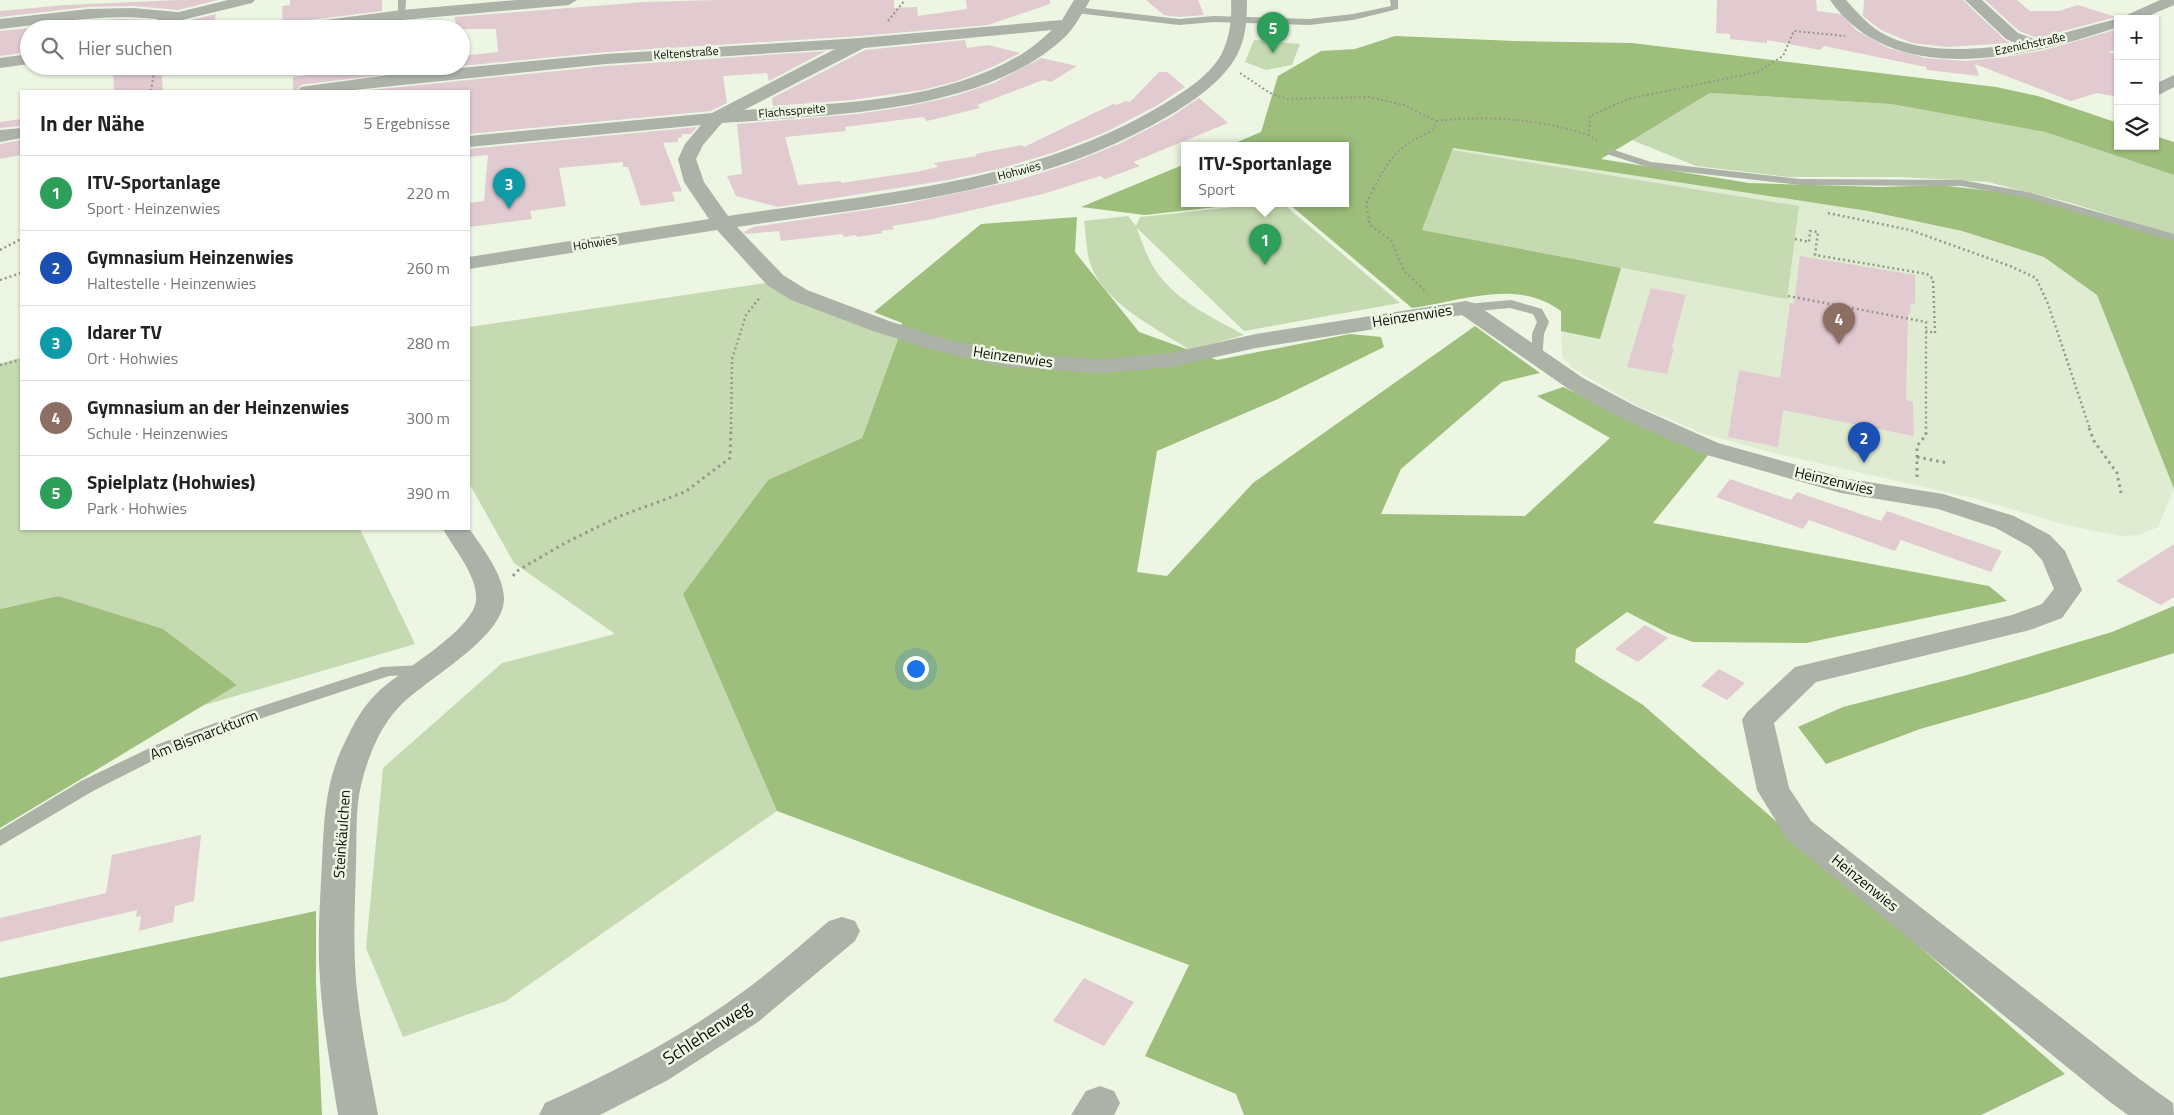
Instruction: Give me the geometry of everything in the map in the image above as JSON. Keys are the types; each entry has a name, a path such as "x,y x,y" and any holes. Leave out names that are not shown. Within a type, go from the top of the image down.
{"street":[{"path":"170,20 247,0"},
{"path":"340,20 402,8 569,0"},
{"name":"Hohwies","path":"470,263 930,191 1009,174 1056,160 1114,139 1166,111 1191,94 1225,62 1237,37 1240,21 1239,0"},
{"name":"Ezenichstraße","path":"1838,0 1860,26 1880,39 1928,51 1960,54 1997,53 2114,23"},
{"path":"1973,0 2012,36 2034,45"},
{"path":"2127,0 2132,4 2154,10"},
{"path":"2139,15 2174,0"},
{"name":"Flachsspreite","path":"470,142 882,102 944,90 972,82 1018,62 1049,41 1066,24 1079,5"},
{"path":"38,20 138,13 177,17"},
{"path":"0,24 20,22"},
{"name":"Keltenstraße","path":"470,72 606,59 860,43 1066,24"},
{"path":"722,223 694,182 687,159 694,144 716,118 860,43"},
{"path":"0,63 20,60"},
{"name":"Keltenstraße","path":"314,90 438,75"},
{"path":"2159,89 2174,80"},
{"path":"0,136 20,133"},
{"name":"Heinzenwies","path":"722,223 775,280 799,295 881,326 938,344 1006,360 1102,366 1171,360 1256,341 1456,309 1538,356 1575,383 1626,411 1709,448 1841,485 1943,502 2004,522 2040,541 2055,556 2068,590 2052,611 2020,623 1806,674 1758,720 1773,790 1798,830 2124,1090 2159,1115"},
{"path":"457,530 489,587 491,602"},
{"name":"Steinkäulchen","path":"358,1115 338,982 337,901 340,814 345,785 354,754 368,726 399,689 474,632 486,617 491,602"},
{"name":"Schlehenweg","path":"560,1115 603,1096 658,1065 745,1011 842,931"}],"lane":[{"path":"1079,5 1154,21 1309,22 1345,18 1395,7 1394,0"},
{"path":"1611,152 1650,165 1800,182 1961,183 2024,194 2174,238"},
{"path":"1456,309 1511,304 1538,312 1543,322 1538,334 1538,356"},
{"name":"Am Bismarckturm","path":"0,839 87,786 162,749 262,712 388,671 422,670"}],"path":[{"path":"887,22 905,0"},
{"path":"1589,135 1590,116 1628,99 1758,72 1783,56 1794,31 1880,39"},
{"path":"1225,62 1280,97 1313,99 1348,96 1387,100 1419,110 1436,122 1472,116 1510,116 1557,124 1589,135 1611,152"},
{"path":"152,90 154,75"},
{"path":"1436,122 1433,130 1403,145 1389,159 1366,204 1370,225 1391,240 1404,271 1456,309"},
{"path":"1828,213 1910,230 2010,266 2036,278 2048,304 2094,441 2117,473 2121,493"},
{"path":"1795,239 1808,242 1810,231 1818,232 1815,255 1926,274 1933,279 1936,333 1926,331"},
{"path":"0,250 20,240"},
{"path":"0,280 20,273"},
{"path":"491,602 517,570 620,516 685,492 730,458 732,359 746,315 775,280"},
{"path":"1788,296 1926,322 1926,435 1917,446 1917,498"},
{"path":"0,365 20,360"},
{"path":"1917,457 1948,463"}],"shaded area":[{"path":"1254,40 1300,44 1292,65 1266,70 1245,62"},
{"path":"1710,93 1891,104 2045,132 2174,175 2174,235 2071,203 1988,182 1901,177 1788,177 1696,166 1632,140"},
{"path":"1453,148 1868,211 1962,231 2044,257 2097,295 2174,489 2158,527 2139,535 2121,536 2066,525 1973,498 1774,453 1704,434 1636,405 1574,369 1562,357 1561,311 1547,301 1529,295 1495,293 1471,297"},
{"path":"1452,150 1799,206 1787,299 1422,230"},
{"path":"1234,207 1287,207 1400,303 1244,331 1137,228 1144,249 1151,262 1158,274 1171,289 1201,311 1244,335 1190,350 1147,324 1118,302 1096,277 1090,263 1084,221 1128,216 1136,226 1140,217"},
{"path":"765,283 790,296 898,339 862,438 768,480 683,594 777,811 506,1001 403,1037 366,948 383,768 502,663 615,634 514,563 470,485 470,327"},
{"path":"18,358 20,360 20,530 360,530 415,644 201,706 237,684 58,596 0,609 0,364"}],"green space":[{"path":"1395,36 1632,43 1996,87 2038,96 2114,122 2114,150 2159,150 2159,137 2174,142 2174,175 2045,132 1891,104 1710,93 1601,159 1749,183 1881,187 1939,185 2018,194 2174,239 2174,489 2097,295 2044,257 1962,231 1868,211 1453,148 1422,230 1621,268 1600,339 1561,331 1561,311 1544,301 1526,296 1488,294 1412,308 1293,207 1349,207 1349,142 1237,142 1261,132 1278,76 1321,51 1355,49"},
{"path":"1181,166 1181,207 1216,207 1145,215 1081,207"},
{"path":"1077,217 1075,252 1139,332 1217,360 1350,334 1381,337 1384,347 1278,399 1157,451 1137,572 1167,576 1253,483 1475,326 1540,373 1502,382 1401,469 1381,514 1525,516 1610,438 1537,396 1563,387 1709,454 1653,523 1989,586 2007,601 1806,643 1693,642 1668,633 1627,612 1576,649 1575,662 1643,705 2065,1074 1981,1115 1244,1115 1236,1094 1145,1056 1189,965 777,811 683,594 768,480 862,438 902,323 874,312 981,224"},
{"path":"58,596 163,629 237,685 0,828 0,609"},
{"path":"2174,606 2174,653 2046,693 1920,729 1826,764 1798,727 1843,707 1967,675 2112,632"},
{"path":"316,911 316,984 322,1115 0,1115 0,978"}],"building":[{"path":"218,0 178,10 133,6 88,7 0,17 0,11 65,5"},
{"path":"290,0 382,0 382,11 310,20 283,20 282,6 290,5"},
{"path":"894,0 894,8 917,7 918,16 967,9 966,0 1050,0 1050,4 988,25 860,36 606,52 470,65 470,55 498,52 496,29 470,29 470,20 455,20 454,17 645,2"},
{"path":"1146,0 1198,0 1204,15 1179,17 1164,15"},
{"path":"1717,0 1816,0 1817,11 1841,14 1856,30 1888,48 1925,58 1965,61 2005,57 2045,50 2114,30 2114,50 2107,52 2114,53 2114,96 2097,93 2071,101 1975,64 1979,76 1927,70 1926,67 1824,46 1820,50 1767,40 1767,43 1730,39 1730,34 1716,33"},
{"path":"1864,0 1963,0 2010,43 1947,47 1912,43 1881,30 1863,16"},
{"path":"1985,0 2017,0 2030,11 2059,11 2078,5 2114,16 2037,38 2019,31"},
{"path":"216,14 215,20 191,20"},
{"path":"117,19 151,20 107,20"},
{"path":"20,29 20,53 0,56 0,31"},
{"path":"965,40 967,48 988,45 1020,53 990,68 957,81 922,90 851,100 773,106 772,98 865,50"},
{"path":"826,51 769,81 767,73 723,76 727,103 711,111 470,134 470,90 370,90 606,66"},
{"path":"1041,58 1077,66 1051,82 1043,80 977,105 980,108 927,121 923,117 845,127 846,131 785,137 798,185 841,181 841,183 916,172 938,167 934,163 977,156 975,154 1022,145 1024,147 1113,104 1130,102 1159,72 1167,72 1185,87 1156,106 1106,132 1055,152 1002,168 948,180 778,207 736,196 727,176 742,174 737,124 857,114 951,97 994,83"},
{"path":"113,75 162,75 163,90 114,90"},
{"path":"309,75 382,75 301,85 297,90 293,90 293,77"},
{"path":"1199,98 1228,123 1133,162 1140,166 1105,179 1100,176 1043,194 928,220 892,226 894,229 881,231 883,233 857,237 856,235 844,237 842,234 781,241 779,231 746,234 744,232 753,227 905,204 1015,181 1069,164 1121,143 1171,117"},
{"path":"20,119 20,126 0,128 0,122"},
{"path":"697,127 691,134 682,134 682,137 678,138 678,142 663,143 682,191 672,192 675,201 641,206 628,167 623,167 623,162 559,168 566,206 530,211 532,219 470,227 470,203 484,201 488,155 470,157 470,149"},
{"path":"20,140 20,155 0,159 0,144"},
{"path":"1800,256 1915,275 1915,304 1911,303 1910,314 1908,314 1906,400 1913,402 1914,436 1783,410 1778,447 1728,437 1739,370 1780,378 1790,303 1794,304"},
{"path":"1651,288 1686,295 1667,374 1627,367"},
{"path":"1730,479 1791,500 1797,492 1881,521 1887,511 2002,551 1991,572 1901,540 1895,551 1809,520 1803,529 1716,497"},
{"path":"2174,544 2174,597 2161,605 2116,581"},
{"path":"1645,625 1668,638 1638,662 1615,649"},
{"path":"1719,669 1745,683 1727,700 1701,686"},
{"path":"201,835 194,901 175,906 173,922 139,931 141,916 136,917 137,910 0,942 0,918 106,893 112,855"},
{"path":"1084,978 1134,1002 1104,1046 1053,1021"}],"place":[{"name":"Spielplatz (Hohwies)","path":"1273,53"},
{"name":"Idarer TV","path":"509,209"},
{"name":"ITV-Sportanlage","path":"1265,265"},
{"name":"Gymnasium an der Heinzenwies","path":"1839,344"},
{"name":"Gymnasium Heinzenwies","path":"1864,463"}]}
